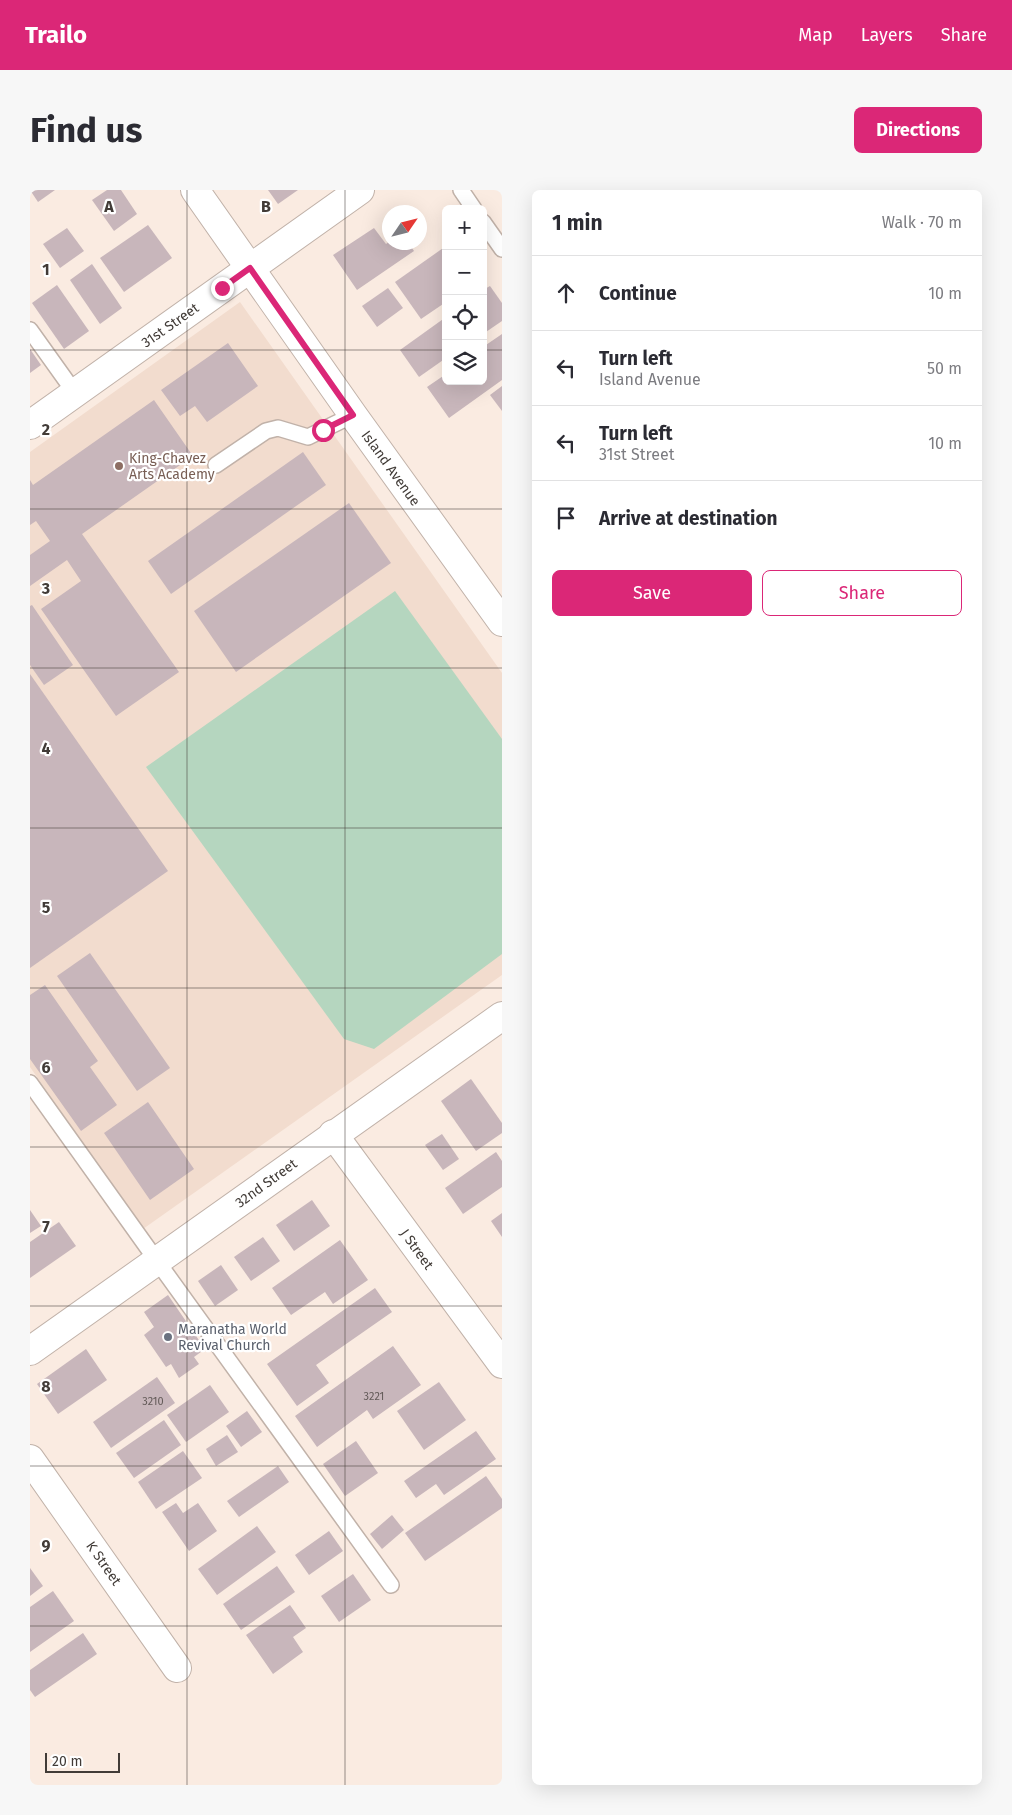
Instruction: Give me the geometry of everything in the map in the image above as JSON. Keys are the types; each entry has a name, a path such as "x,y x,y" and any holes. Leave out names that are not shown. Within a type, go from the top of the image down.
{"street":[{"name":"Island Avenue","path":"195,190 353,415 502,622"},
{"name":"31st Street","path":"30,425 360,190"},
{"name":"32nd Street","path":"30,1351 333,1134 502,1016"},
{"name":"J Street","path":"333,1134 502,1364"},
{"name":"K Street","path":"30,1459 177,1668"}],"lane":[{"path":"460,190 471,205"},
{"path":"487,228 502,249"},
{"path":"30,330 75,393"},
{"path":"216,465 266,430 278,428 308,437 353,415"},
{"path":"30,1083 391,1585"}],"shaded area":[{"path":"240,302 502,673 502,975 143,1229 30,1067 30,452"}],"green space":[{"path":"395,591 502,739 502,954 374,1049 344,1039 146,767"}],"building":[{"path":"30,190 55,190 38,202"},
{"path":"107,190 121,190 137,214 114,231 92,200"},
{"path":"268,190 298,190 278,204"},
{"path":"148,225 172,258 124,292 100,258"},
{"path":"67,228 84,251 60,268 43,244"},
{"path":"374,228 382,239 382,250 414,251 357,290 333,255"},
{"path":"442,249 442,305 421,319 395,282"},
{"path":"92,264 122,308 100,324 70,280"},
{"path":"57,285 89,331 64,349 32,303"},
{"path":"490,286 502,303 502,321 487,331 487,295 487,288"},
{"path":"388,288 403,308 377,327 362,306"},
{"path":"442,320 442,361 419,377 400,350"},
{"path":"502,334 502,380 449,418 427,387 442,377 442,385 487,385 487,344"},
{"path":"228,343 258,386 207,422 195,406 180,416 161,390"},
{"path":"30,349 41,365 30,373"},
{"path":"502,386 502,411 490,395"},
{"path":"154,400 193,456 82,534 179,672 116,716 41,609 81,581 67,560 30,586 30,555 50,541 36,521 30,525 30,480 33,485"},
{"path":"303,452 326,485 171,594 148,561"},
{"path":"349,503 391,563 236,672 194,611"},
{"path":"32,605 73,665 44,685 30,665 30,606"},
{"path":"30,674 168,871 30,968"},
{"path":"90,953 170,1068 137,1091 57,976"},
{"path":"45,985 98,1061 90,1067 117,1105 81,1131 30,1059 30,995"},
{"path":"471,1079 502,1123 502,1133 476,1151 441,1101"},
{"path":"148,1102 194,1169 150,1200 104,1133"},
{"path":"442,1134 459,1159 443,1170 425,1145"},
{"path":"496,1152 502,1161 502,1187 463,1214 445,1188"},
{"path":"312,1200 330,1226 294,1251 276,1225"},
{"path":"30,1210 41,1226 30,1233"},
{"path":"502,1213 502,1237 491,1221"},
{"path":"59,1222 76,1246 30,1278 30,1242"},
{"path":"263,1237 280,1261 251,1281 234,1257"},
{"path":"340,1240 368,1280 333,1304 325,1292 291,1315 272,1288"},
{"path":"221,1265 238,1290 215,1306 198,1281"},
{"path":"375,1288 392,1312 316,1365 329,1383 297,1406 267,1364"},
{"path":"168,1295 205,1349 194,1357 199,1364 179,1378 171,1364 166,1367 144,1335 154,1327 144,1312"},
{"path":"393,1346 421,1385 373,1419 367,1410 317,1447 295,1416"},
{"path":"86,1349 107,1380 58,1414 37,1384"},
{"path":"157,1377 175,1403 111,1448 93,1422"},
{"path":"439,1382 466,1420 424,1450 397,1411"},
{"path":"210,1385 229,1412 186,1442 167,1415"},
{"path":"247,1411 262,1432 241,1447 226,1426"},
{"path":"164,1420 181,1445 134,1478 116,1453"},
{"path":"476,1431 496,1459 444,1495 436,1484 416,1498 404,1481"},
{"path":"227,1435 238,1452 216,1466 206,1449"},
{"path":"356,1441 378,1473 345,1496 323,1464"},
{"path":"183,1451 202,1478 156,1509 138,1482"},
{"path":"278,1466 289,1482 239,1517 227,1501"},
{"path":"486,1476 502,1499 502,1508 425,1561 405,1533"},
{"path":"176,1503 183,1513 198,1503 217,1531 189,1551 162,1512"},
{"path":"392,1515 404,1530 382,1549 370,1534"},
{"path":"257,1526 276,1552 217,1595 198,1569"},
{"path":"329,1531 343,1551 309,1575 295,1555"},
{"path":"277,1566 295,1592 241,1630 223,1604"},
{"path":"30,1568 43,1586 30,1596"},
{"path":"353,1574 371,1600 339,1622 321,1596"},
{"path":"53,1591 74,1621 30,1652 30,1607"},
{"path":"290,1605 306,1628 293,1637 303,1652 273,1674 246,1635"},
{"path":"83,1633 97,1654 35,1697 30,1690 30,1670"}],"place":[{"name":"King-Chavez Arts Academy","path":"119,466"},
{"name":"Maranatha World Revival Church","path":"168,1337"}],"route":[{"path":"222,288 250,268 353,415 323,430"}]}
